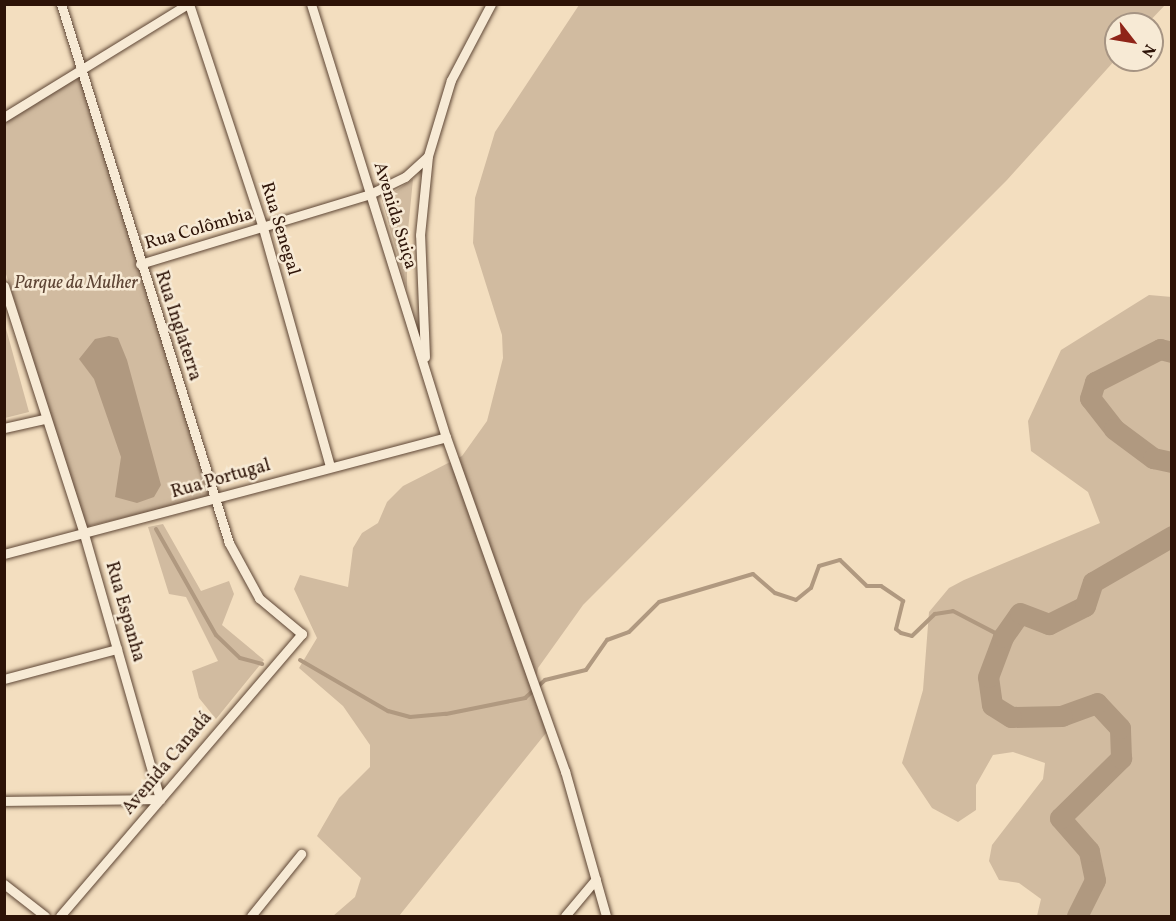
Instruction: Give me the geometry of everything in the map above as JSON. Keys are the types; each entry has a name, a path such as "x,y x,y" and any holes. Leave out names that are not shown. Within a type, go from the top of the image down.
{"street":[{"name":"Rua Inglaterra","path":"61,4 82,66 140,264 215,500 241,571 259,598 302,634"},
{"path":"4,117 82,66 188,4"},
{"name":"Rua Senegal","path":"188,4 263,228 330,466"},
{"name":"Avenida Suiça","path":"311,4 446,437 533,680 606,916"},
{"path":"426,375 420,292 428,156 451,80 491,4"},
{"name":"Rua Colômbia","path":"140,264 370,195 405,177 428,156"},
{"name":"Rua Espanha","path":"4,286 44,419 84,534 160,799"},
{"path":"4,428 44,419"},
{"name":"Rua Portugal","path":"4,554 446,437"},
{"name":"Avenida Canadá","path":"60,916 302,634"},
{"path":"4,679 117,649"},
{"path":"4,801 160,799"},
{"path":"251,916 301,854"},
{"path":"565,916 596,879"},
{"path":"4,884 45,916"}],"green space":[{"path":"579,5 1165,5 1158,12 1104,12 1104,72 1007,180 583,605 538,668 534,689 550,728 399,916 333,916 355,897 361,878 317,836 339,798 370,767 370,745 343,706 299,668 317,638 294,589 300,575 348,587 353,548 362,533 378,523 387,502 403,486 462,456 487,421 503,358 502,335 473,243 475,198 495,132"},
{"name":"Parque da Mulher","path":"79,73 210,497 85,527 5,271 4,121"},
{"path":"413,179 407,241 407,290 382,200"},
{"path":"1149,295 1172,297 1171,916 1037,916 1041,899 1019,883 999,880 989,861 992,845 1043,779 1045,763 1013,752 993,755 976,785 976,810 958,822 932,808 902,763 923,690 929,612 949,588 964,580 1100,523 1088,492 1031,451 1028,421 1061,350"},
{"path":"5,325 29,412 4,418"},
{"path":"163,524 201,591 229,581 234,594 222,625 264,660 216,719 199,698 192,671 218,661 186,597 169,594 148,527"}],"shaded area":[{"path":"109,336 118,338 127,360 161,485 154,497 137,503 115,497 121,457 94,379 79,359 95,339"}],"waterway":[{"path":"1172,352 1160,349 1095,382 1090,398 1114,429 1153,458 1172,462"},
{"path":"156,529 216,635 240,658 262,664"},
{"path":"1077,916 1095,880 1089,851 1060,818 1121,758 1120,728 1097,703 1062,716 1011,717 992,705 988,677 1003,637 1020,613 1049,624 1085,606 1093,582 1172,536"},
{"path":"300,660 388,711 410,717 446,714 525,698 545,680 586,670 607,640 629,632 659,602 753,574 775,593 796,600 811,588 819,566 840,560 867,586 881,586 903,601 896,629 901,633 912,636 935,614 953,611 1003,637"}]}
